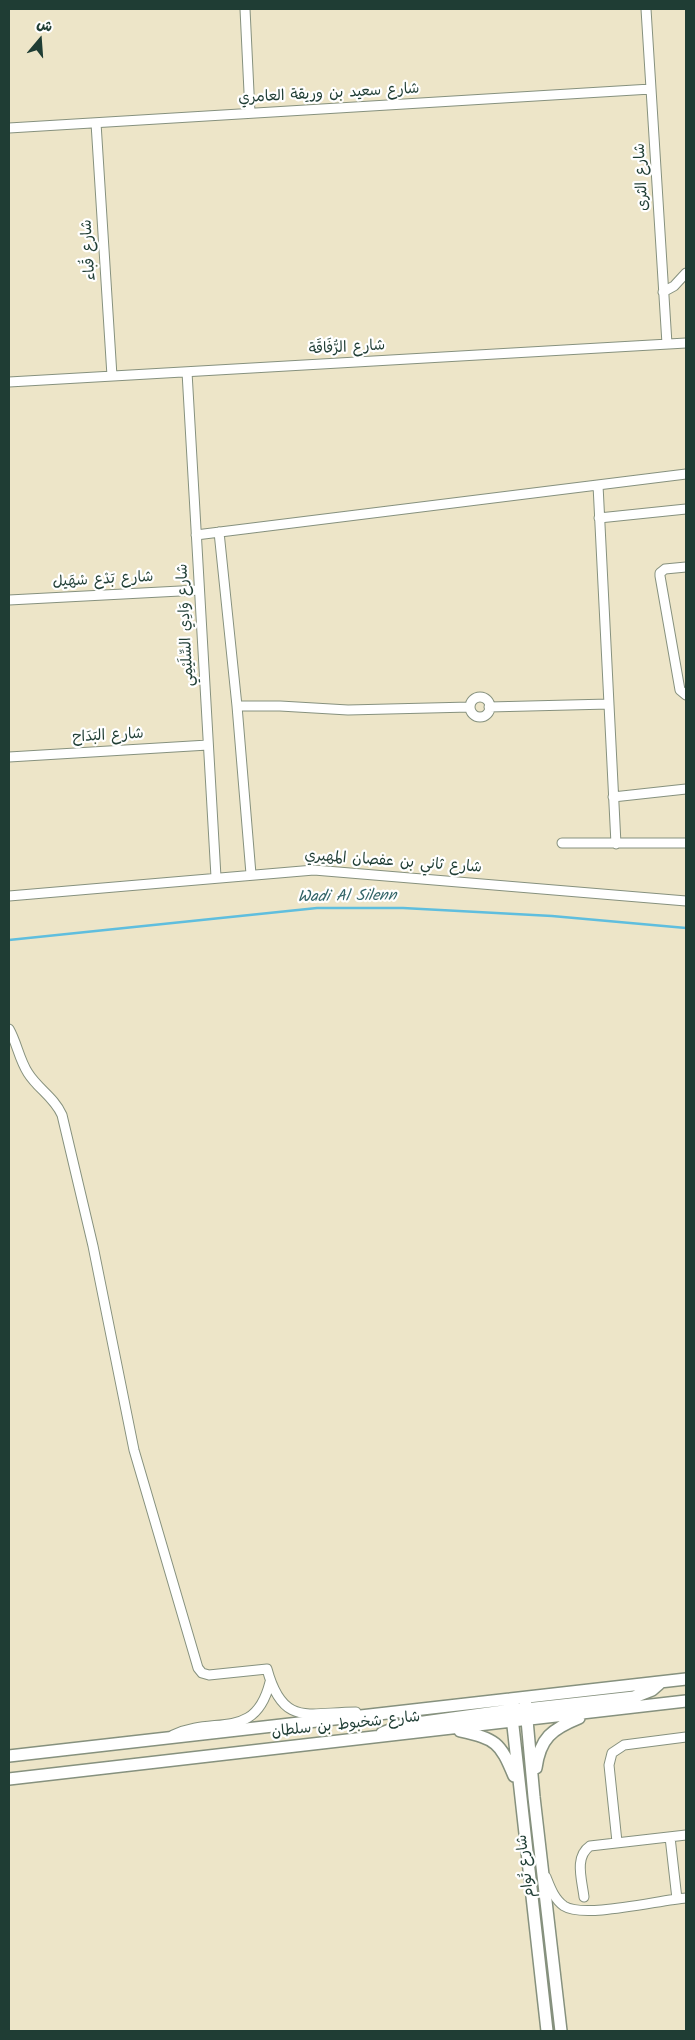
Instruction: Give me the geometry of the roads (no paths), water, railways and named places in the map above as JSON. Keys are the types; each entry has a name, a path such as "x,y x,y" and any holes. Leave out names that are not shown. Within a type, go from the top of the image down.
{"main road":[{"name":"شارع شخبوط بن سلطان","path":"9,1779 451,1729 512,1717 526,1709 660,1682 686,1679"},
{"name":"شارع شخبوط بن سلطان","path":"9,1756 510,1699 526,1709 596,1712 686,1702"},
{"name":"شارع تُوام","path":"510,1699 547,2031"},
{"path":"375,1737 392,1727 402,1725 512,1717 521,1707 526,1709"},
{"name":"شارع تُوام","path":"526,1709 534,1797 561,2031"},
{"path":"534,1797 536,1764 546,1737 560,1726 596,1712"},
{"path":"451,1729 480,1736 497,1744 507,1760 519,1790"},
{"path":"516,1752 517,1749 521,1748 526,1751 530,1788 534,1797"}],"street":[{"path":"245,9 250,113"},
{"name":"شارع الثرى","path":"646,9 667,344"},
{"name":"شارع سعيد بن وريقة العامري","path":"9,128 651,89"},
{"name":"شارع قُباء","path":"96,123 112,376"},
{"path":"663,292 674,286 686,273"},
{"name":"شارع الرُّفَاقَة","path":"9,382 686,343"},
{"name":"شارع وَادِي السِّلَيْمِي","path":"187,372 216,877"},
{"path":"196,535 686,474"},
{"path":"598,485 616,844"},
{"path":"599,518 686,509"},
{"path":"219,532 237,706 251,874"},
{"path":"686,567 666,570 660,573 680,690 686,696"},
{"name":"شارع بَدْع سْهَيل","path":"9,600 199,590"},
{"path":"237,706 280,706 348,710 470,707 472,714 478,717 484,716 489,707 609,704"},
{"name":"شارع البَدَاح","path":"9,757 208,745"},
{"path":"613,797 686,789"},
{"path":"562,843 686,843"},
{"name":"شارع ثاني بن عفصان المهيري","path":"9,896 297,870 339,871 686,901"},
{"path":"9,1029 28,1073 36,1084 52,1098 62,1116 92,1246 134,1450 198,1668 202,1673 209,1675 267,1669 270,1681 282,1701 300,1714 357,1712 376,1714"},
{"path":"167,1738 190,1728 234,1723 251,1717 264,1701 270,1681"},
{"path":"617,1842 609,1765 612,1753 624,1745 686,1737"},
{"path":"584,1897 580,1860 582,1854 590,1846 686,1835"},
{"path":"544,1872 554,1894 562,1904 576,1911 682,1898 670,1837"}],"waterway":[{"name":"Wadi Al Silenn","path":"9,940 317,908 403,908 552,916 686,928"}]}
